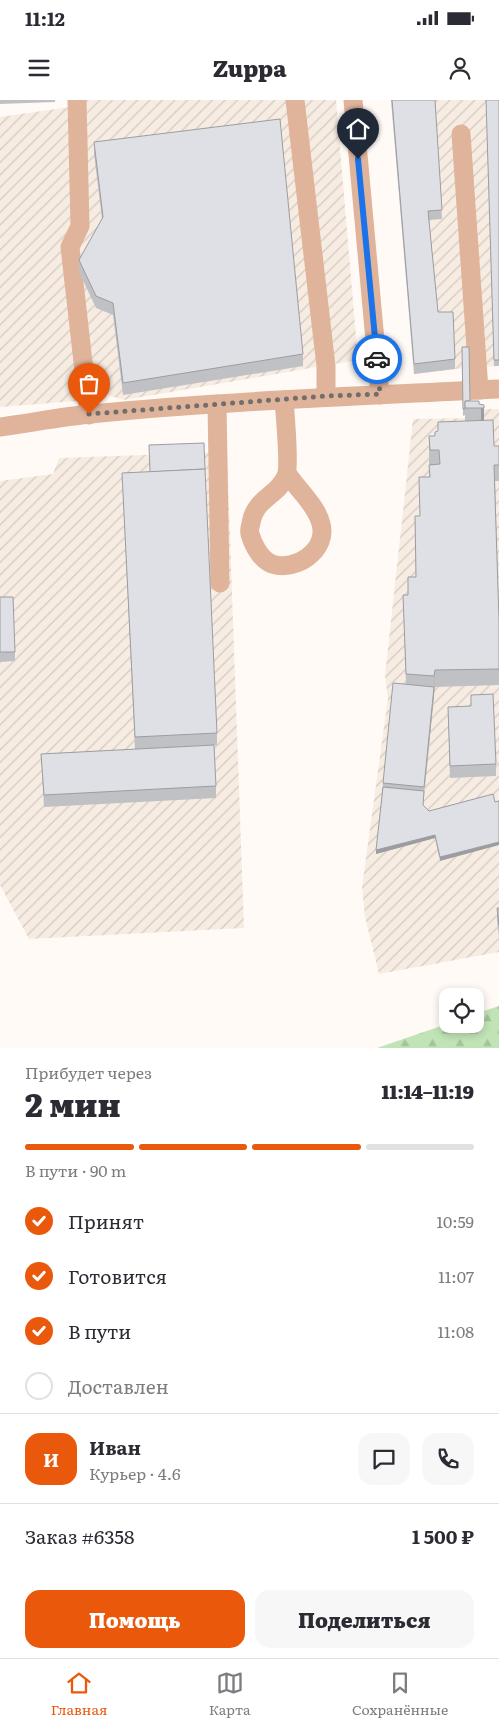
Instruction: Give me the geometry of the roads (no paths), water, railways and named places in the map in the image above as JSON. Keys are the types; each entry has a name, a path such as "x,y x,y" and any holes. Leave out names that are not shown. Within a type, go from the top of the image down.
{"street":[{"path":"78,100 80,226 70,247 89,414"},
{"path":"295,100 326,366 326,396"},
{"path":"353,100 380,394"},
{"path":"460,134 479,390"},
{"path":"0,427 89,414 217,404 326,396 499,389"},
{"path":"284,400 287,473 296,488 313,507 321,524 322,538 317,549 306,559 291,565 272,564 258,554 250,533 253,513 263,500 280,486 287,473"},
{"path":"217,404 220,583"}]}
